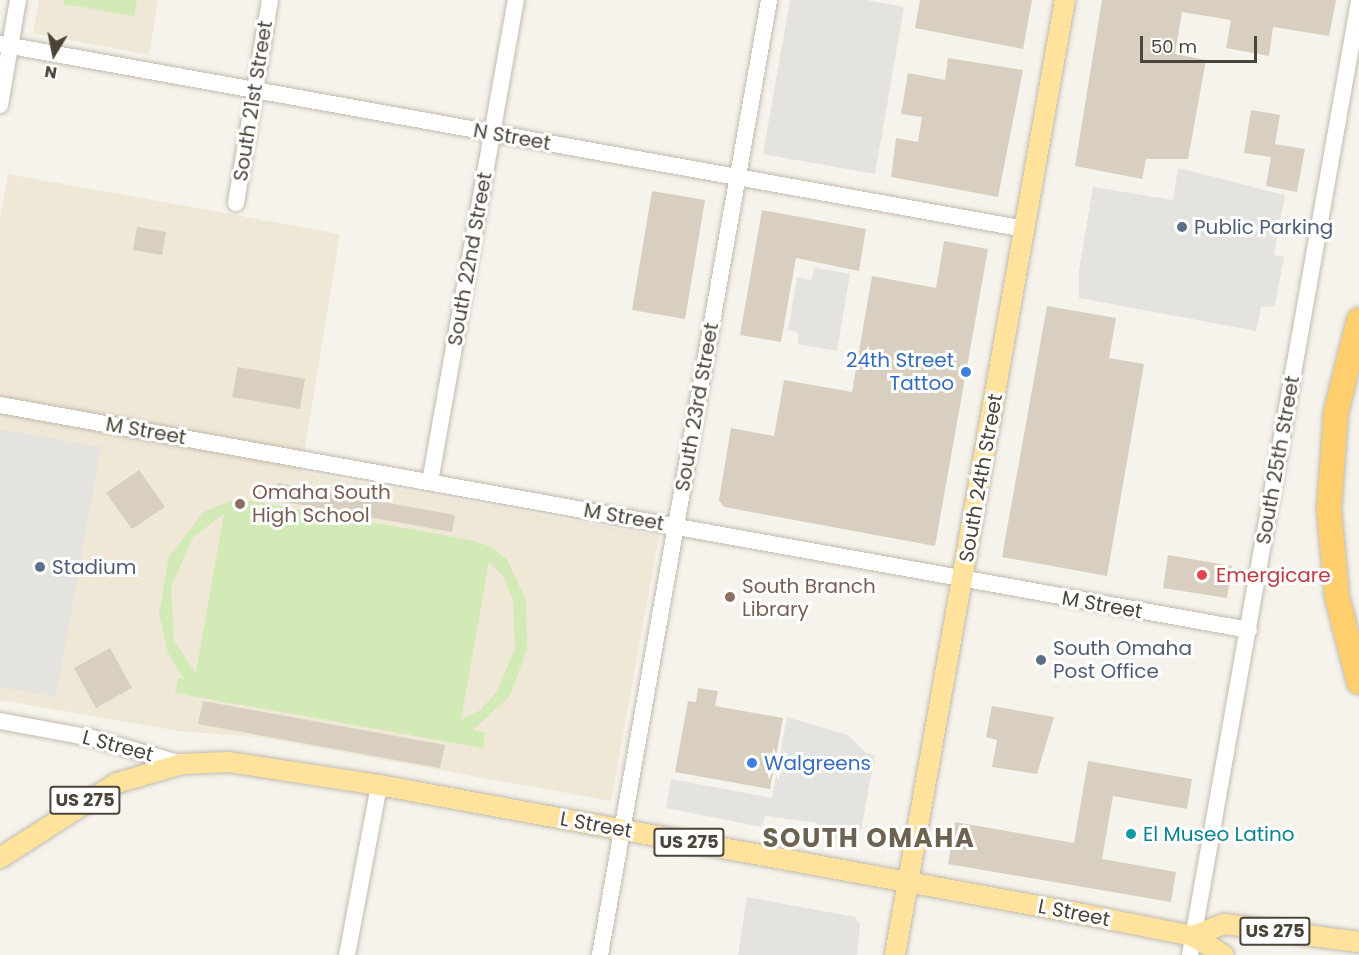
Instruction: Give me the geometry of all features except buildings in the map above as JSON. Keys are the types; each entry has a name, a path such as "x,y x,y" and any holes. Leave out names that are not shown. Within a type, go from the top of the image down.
{"highway":[{"path":"1359,320 1336,412 1329,510 1337,597 1359,682"}],"main road":[{"name":"South 24th Street","path":"895,955 1065,0"},
{"name":"L Street","path":"182,764 253,764 908,881 1223,955"},
{"name":"US 275","path":"0,858 93,794 182,764"},
{"name":"US 275","path":"1192,946 1224,924 1359,942"}],"street":[{"path":"0,105 5,45 18,0"},
{"name":"South 21st Street","path":"236,203 270,0"},
{"name":"South 22nd Street","path":"430,482 516,0"},
{"name":"South 23rd Street","path":"600,955 769,0"},
{"name":"South 25th Street","path":"1192,946 1359,1"},
{"name":"N Street","path":"5,45 1024,230"},
{"name":"M Street","path":"0,405 1249,630"},
{"name":"L Street","path":"0,721 92,738 182,764"},
{"path":"347,955 379,785"}],"shaded area":[{"path":"39,0 158,0 149,55 33,33"},
{"path":"790,0 867,0 904,7 875,174 763,154"},
{"name":"Public Parking","path":"1178,168 1285,195 1274,255 1284,257 1275,306 1261,307 1256,331 1079,298 1079,270 1093,187 1173,200"},
{"name":"Omaha South High School","path":"8,174 340,234 301,472 659,536 611,801 258,737 178,731 0,700 0,219"},
{"path":"815,268 850,274 837,351 798,344 798,332 788,330 797,277 811,280"},
{"name":"Stadium","path":"0,429 101,447 56,697 0,687"},
{"path":"787,717 848,735 866,753 875,755 861,830 850,827 846,839 815,834 817,823 765,816 762,827 666,808 671,779 772,798"},
{"path":"747,897 855,917 860,924 857,955 738,955"}],"green space":[{"path":"64,0 137,0 134,16 63,4"},
{"path":"230,501 252,501 471,540 492,547 508,561 526,601 527,650 509,697 473,730 485,733 483,748 175,693 178,678 184,679 168,653 159,614 169,556 204,512","holes":["224,514 196,672 195,672 174,641 171,587 193,537","489,562 503,576 513,600 515,649 496,693 479,711 461,720"]}],"place":[{"name":"Public Parking","path":"1182,227"},
{"name":"24th Street Tattoo","path":"966,372"},
{"name":"Omaha South High School","path":"240,504"},
{"name":"Stadium","path":"40,567"},
{"name":"Emergicare","path":"1202,575"},
{"name":"South Branch Library","path":"730,597"},
{"name":"South Omaha Post Office","path":"1041,660"},
{"name":"Walgreens","path":"752,763"},
{"name":"El Museo Latino","path":"1131,834"}],"district":[{"name":"SOUTH OMAHA","path":"869,839"}]}
